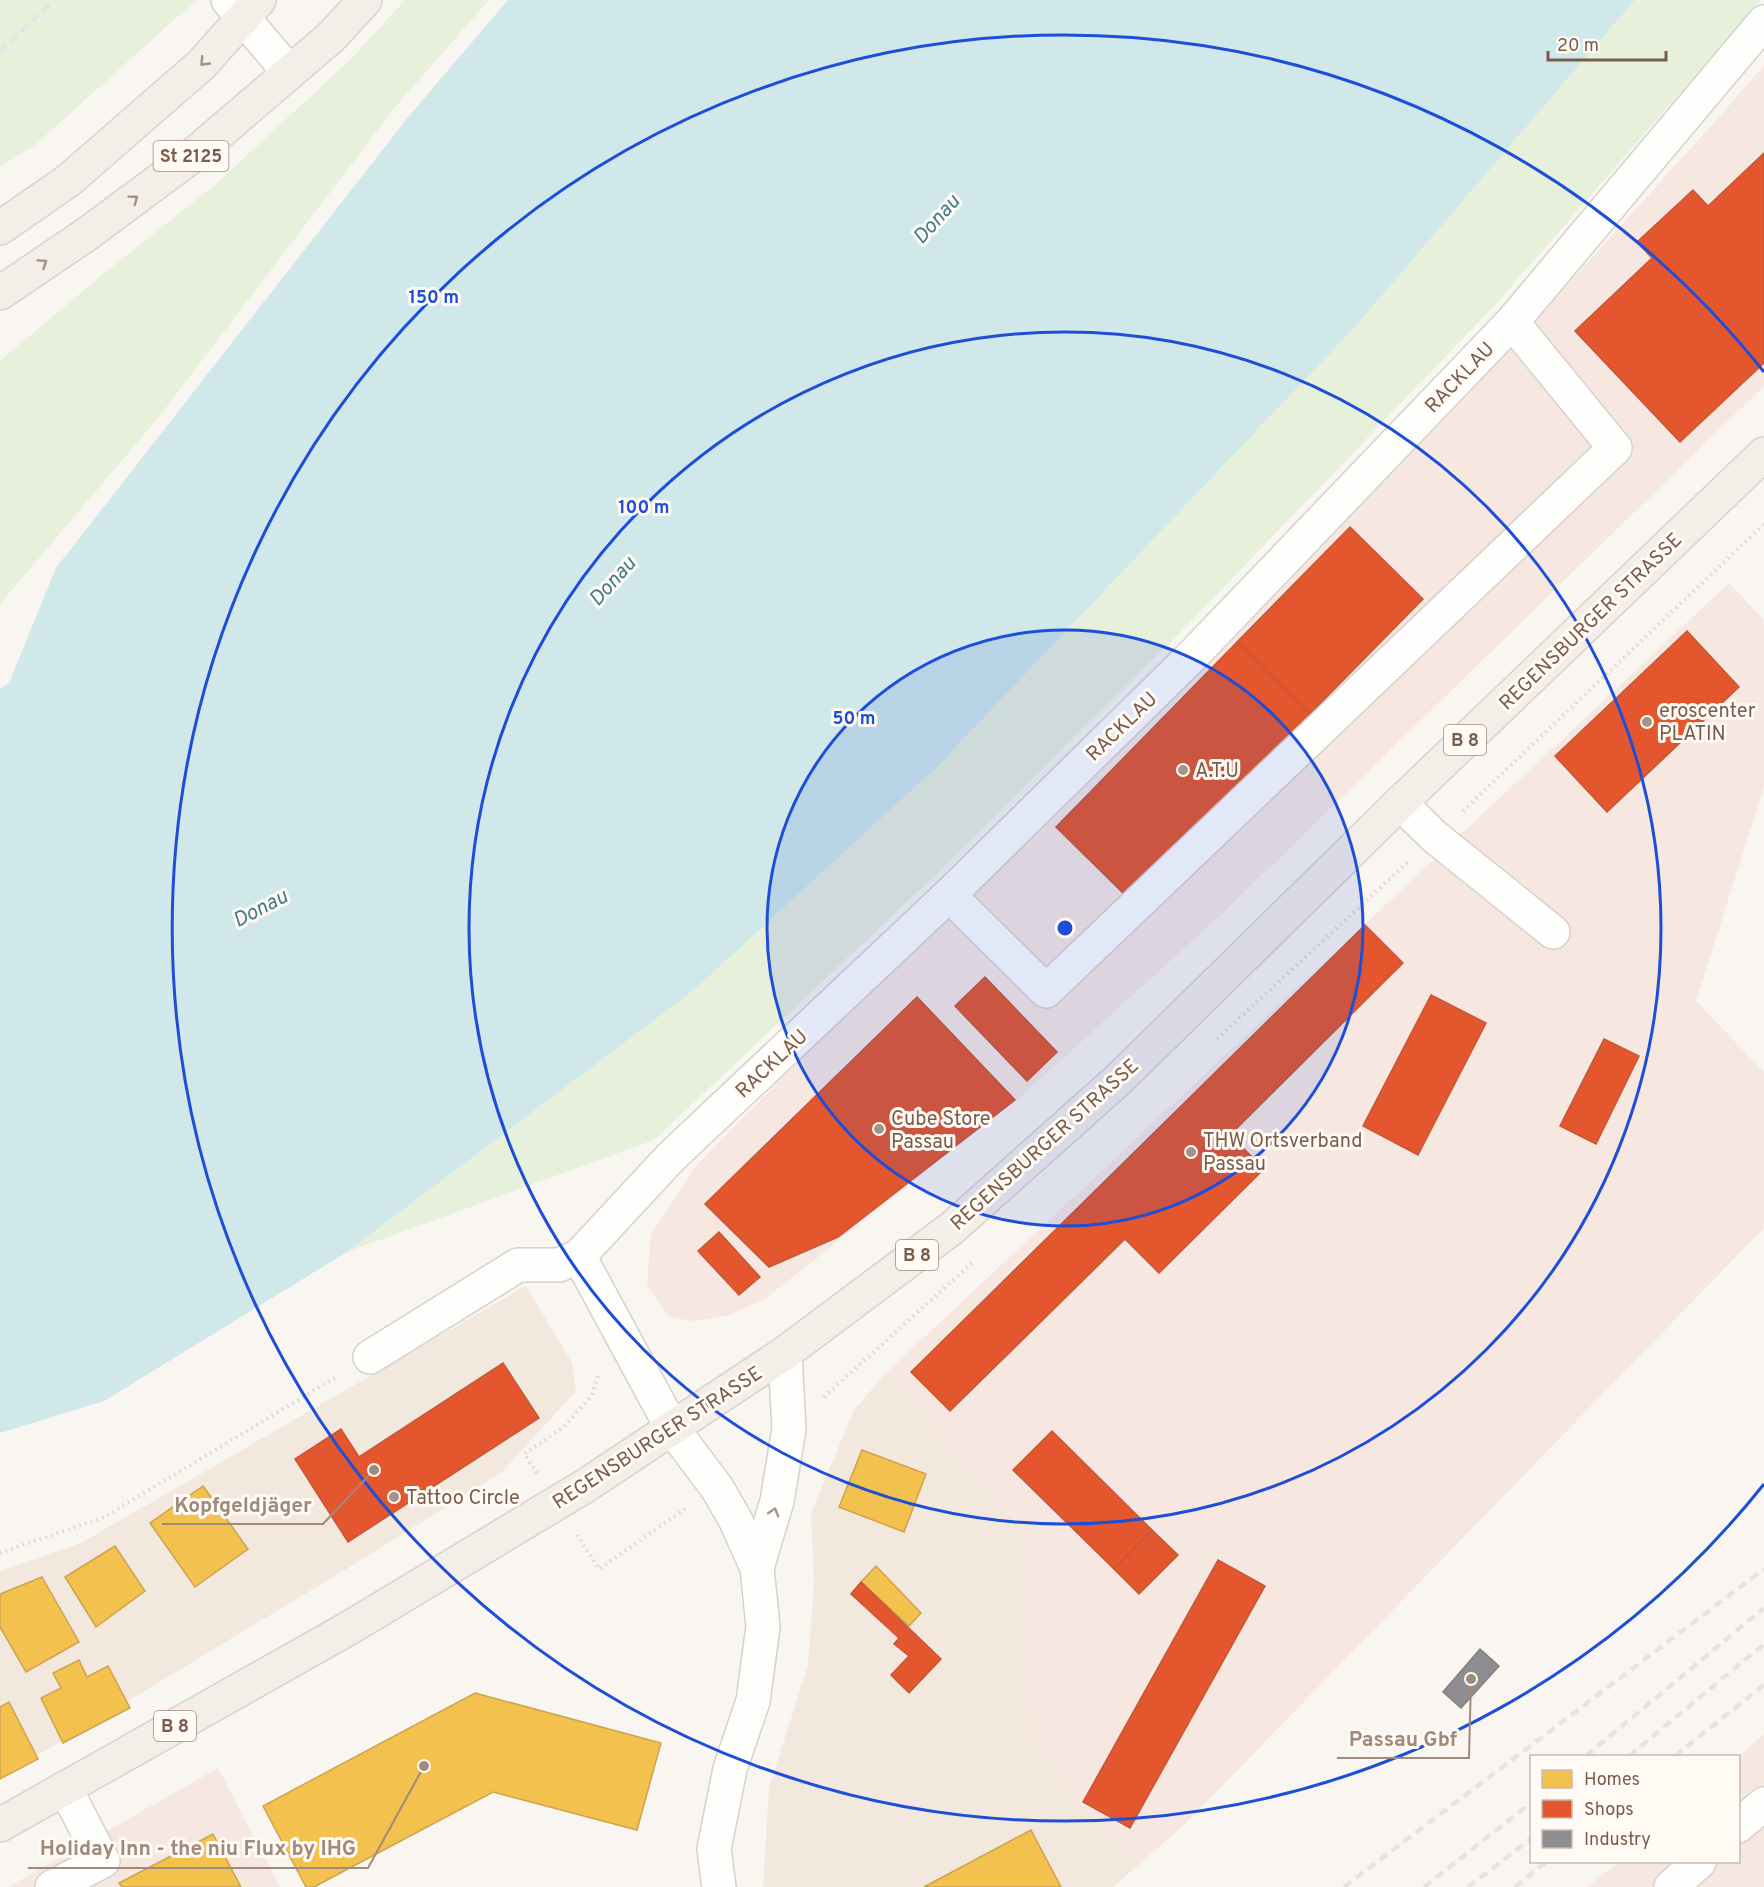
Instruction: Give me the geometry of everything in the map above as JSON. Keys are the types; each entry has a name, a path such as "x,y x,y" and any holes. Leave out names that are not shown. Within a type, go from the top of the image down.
{"main road":[{"path":"289,72 343,0"},
{"path":"289,72 331,37 365,0"},
{"name":"St 2125","path":"0,228 69,180 202,64 243,6"},
{"name":"St 2125","path":"0,293 87,234 192,156 289,72"},
{"name":"REGENSBURGER STRASSE","path":"0,1825 349,1628 556,1504 785,1353 952,1228 1119,1079 1400,803 1764,454"}],"street":[{"path":"243,6 289,72"},
{"name":"RACKLAU","path":"579,1256 671,1157 949,895 1192,656 1512,322 1764,22"},
{"path":"949,895 1046,992 1615,448 1512,322"},
{"path":"1400,803 1435,837 1553,932"},
{"path":"370,1356 518,1265 559,1265 579,1256 672,1428 717,1488 735,1519 757,1568 763,1626 753,1701 730,1769 714,1849 719,1887"},
{"path":"757,1568 777,1501 789,1430 785,1353"},
{"path":"52,1887 103,1861 65,1788"},
{"path":"1740,1825 1764,1804"},
{"path":"1671,1887 1698,1863"}],"path":[{"path":"0,1553 104,1517 370,1356"},
{"path":"556,1504 524,1454 564,1427 592,1395 600,1369"}],"shaded area":[{"path":"1764,65 1764,386 1226,910 1026,1092 765,1299 727,1316 690,1321 669,1316 647,1286 651,1234 696,1166 935,922 1461,402"},
{"path":"1729,583 1764,620 1764,787 1696,1001 1764,1072 1764,1228 1184,1825 1137,1866 1035,1747 1023,1527 886,1373"},
{"path":"526,1286 572,1363 576,1391 502,1472 348,1568 0,1778 0,1571 81,1543"},
{"path":"886,1373 1023,1527 1035,1747 1137,1866 1113,1887 763,1887 769,1788 808,1665 814,1583 811,1514 854,1410"},
{"path":"1764,1734 1764,1887 1587,1887 1618,1863 1740,1863 1740,1756"},
{"path":"218,1768 280,1887 8,1887"}],"green space":[{"path":"0,0 196,0 35,145 0,167"},
{"path":"405,0 489,0 396,106 158,418 0,604 0,361 108,270 215,185 351,59"},
{"path":"1635,0 1761,0 1495,305 1174,639 932,878 654,1140 347,1252 694,990 937,767 1354,328"}],"water":[{"name":"Donau","path":"508,0 1635,0 1354,328 937,767 694,990 347,1252 104,1401 0,1433 0,689 9,683 56,568 409,116"}],"building: Homes":[{"path":"862,1450 926,1474 904,1532 839,1507"},
{"path":"203,1486 248,1549 195,1587 150,1523"},
{"path":"115,1546 145,1591 96,1627 65,1577"},
{"path":"876,1566 921,1613 909,1626 861,1582"},
{"path":"42,1577 79,1642 26,1672 0,1627 0,1594"},
{"path":"79,1660 87,1677 108,1666 130,1708 63,1743 41,1698 61,1688 53,1673"},
{"path":"475,1693 661,1743 637,1830 493,1792 314,1887 306,1887 263,1806"},
{"path":"9,1702 38,1759 0,1779 0,1707"},
{"path":"1031,1830 1061,1887 924,1887"},
{"path":"213,1834 241,1887 122,1887 119,1883"}],"building: Shops":[{"path":"1764,153 1764,363 1680,442 1575,331 1652,258 1637,242 1693,190 1708,206"},
{"path":"1350,527 1423,599 1310,714 1237,642"},
{"name":"eroscenter PLATIN","path":"1687,631 1739,687 1607,812 1555,756"},
{"name":"A.T.U","path":"1237,642 1310,714 1128,898 1056,827"},
{"name":"THW Ortsverband Passau","path":"1365,925 1403,963 1230,1135 1264,1169 1159,1273 1125,1239 950,1411 911,1372"},
{"path":"985,977 1057,1052 1027,1081 955,1006"},
{"path":"1431,995 1486,1023 1418,1155 1363,1126"},
{"name":"Cube Store Passau","path":"917,997 1015,1100 838,1237 769,1267 705,1204"},
{"path":"1604,1039 1639,1056 1596,1144 1560,1126"},
{"path":"719,1232 760,1277 739,1295 698,1251"},
{"path":"503,1363 539,1418 348,1542 295,1459 341,1429 359,1457"},
{"path":"1052,1431 1152,1530 1114,1569 1013,1470"},
{"path":"1152,1530 1178,1555 1139,1594 1114,1569"},
{"path":"1218,1560 1265,1586 1130,1828 1083,1802"},
{"path":"861,1582 941,1659 909,1693 891,1675 909,1656 894,1644 899,1638 851,1594"}],"building: Industry":[{"path":"1480,1649 1499,1666 1461,1708 1443,1692"}],"railway":[{"path":"0,52 54,0"},
{"path":"1344,1887 1764,1569"},
{"path":"1587,1755 1764,1608"},
{"path":"1630,1755 1764,1644"},
{"path":"1676,1755 1764,1685"},
{"path":"1424,1887 1530,1804"},
{"path":"1468,1887 1530,1840"},
{"path":"1515,1887 1545,1863"}],"place":[{"name":"eroscenter PLATIN","path":"1647,722"},
{"name":"A.T.U","path":"1183,770"},
{"name":"Cube Store Passau","path":"879,1129"},
{"name":"THW Ortsverband Passau","path":"1191,1152"},
{"name":"Kopfgeldjäger","path":"374,1470"},
{"name":"Tattoo Circle","path":"394,1497"},
{"name":"Passau Gbf","path":"1471,1679"},
{"name":"Holiday Inn - the niu Flux by IHG","path":"424,1766"}]}
